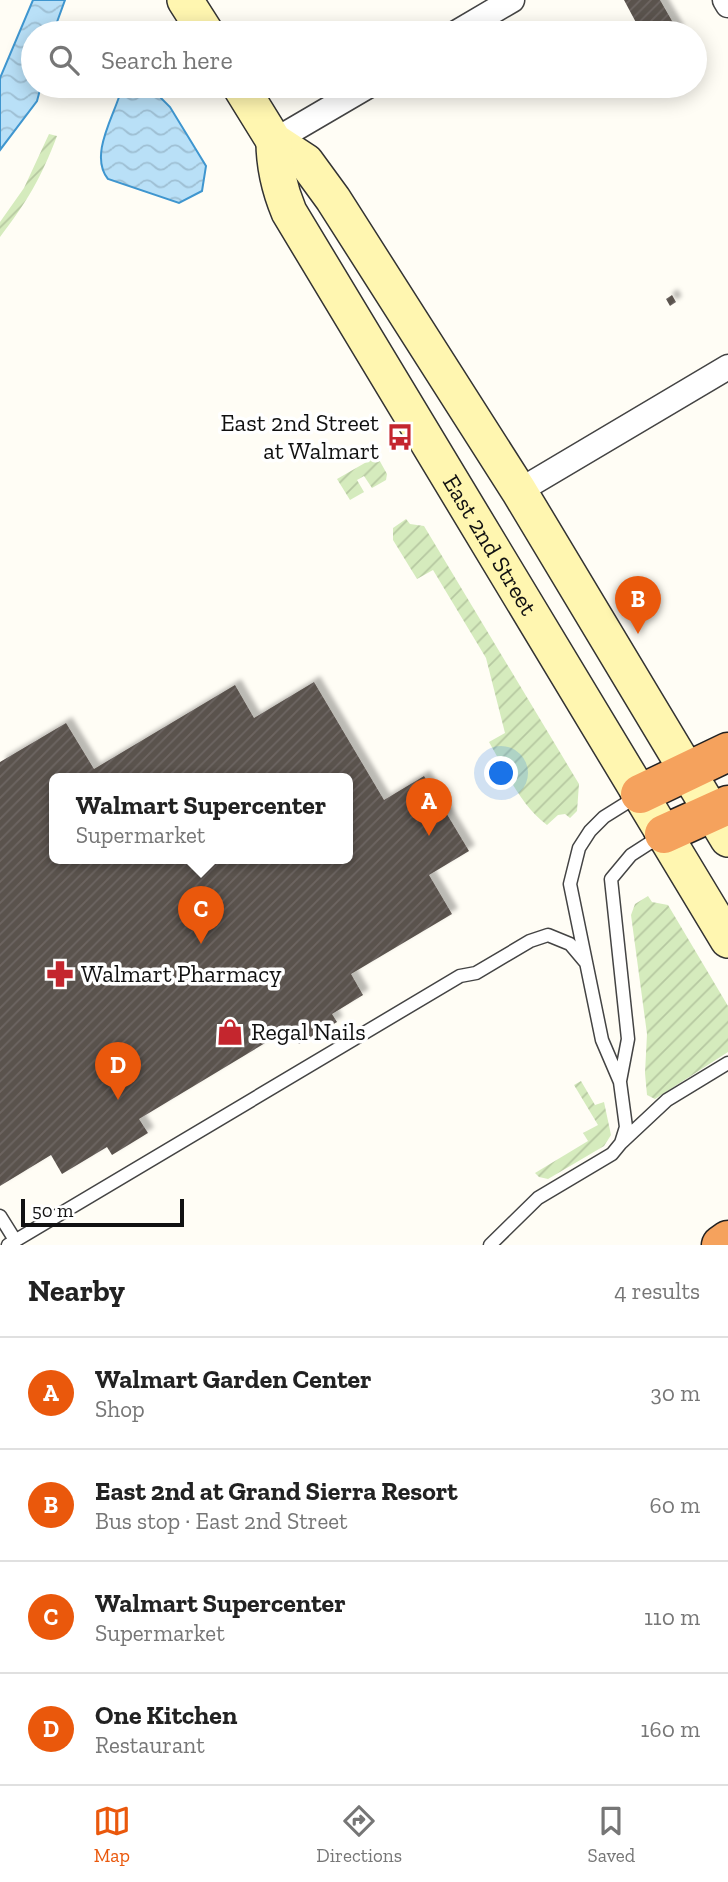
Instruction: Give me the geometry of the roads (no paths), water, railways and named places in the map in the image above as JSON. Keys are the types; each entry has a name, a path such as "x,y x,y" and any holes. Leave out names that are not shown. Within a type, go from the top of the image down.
{"highway":[{"path":"640,794 728,752"},
{"path":"664,834 723,818"},
{"path":"721,1245 728,1240"}],"main road":[{"path":"184,0 198,21"},
{"name":"East 2nd Street","path":"247,98 274,141 306,162 333,199 519,491 688,771 723,818"},
{"name":"East 2nd Street","path":"274,141 274,167 280,192 289,212 728,940"}],"street":[{"path":"476,21 512,0"},
{"path":"725,0 728,5"},
{"path":"274,141 347,98"},
{"path":"519,491 728,367"}],"lane":[{"path":"621,1143 626,1127 620,1082 602,1040 570,884 579,848 590,831 604,817 640,794"},
{"path":"620,1082 628,1039 611,879 619,866 631,855 664,834"},
{"path":"0,1216 11,1243 460,976 476,974 530,941 548,935 570,944 586,963"},
{"path":"490,1245 538,1198 611,1154 667,1100 728,1063"}],"water":[{"path":"33,0 65,0 57,21 24,21"},
{"path":"21,28 21,98 38,98 0,150 0,78"},
{"path":"119,98 161,98 170,107 206,166 202,191 179,203 108,179 101,160 104,139"}],"place":[{"name":"East 2nd Street at Walmart","path":"400,437"},
{"name":"East 2nd at Grand Sierra Resort","path":"638,634"},
{"name":"Walmart Garden Center","path":"429,836"},
{"name":"Walmart Supercenter","path":"201,944"},
{"name":"Walmart Pharmacy","path":"60,974"},
{"name":"Regal Nails","path":"230,1032"},
{"name":"One Kitchen","path":"118,1100"}]}
